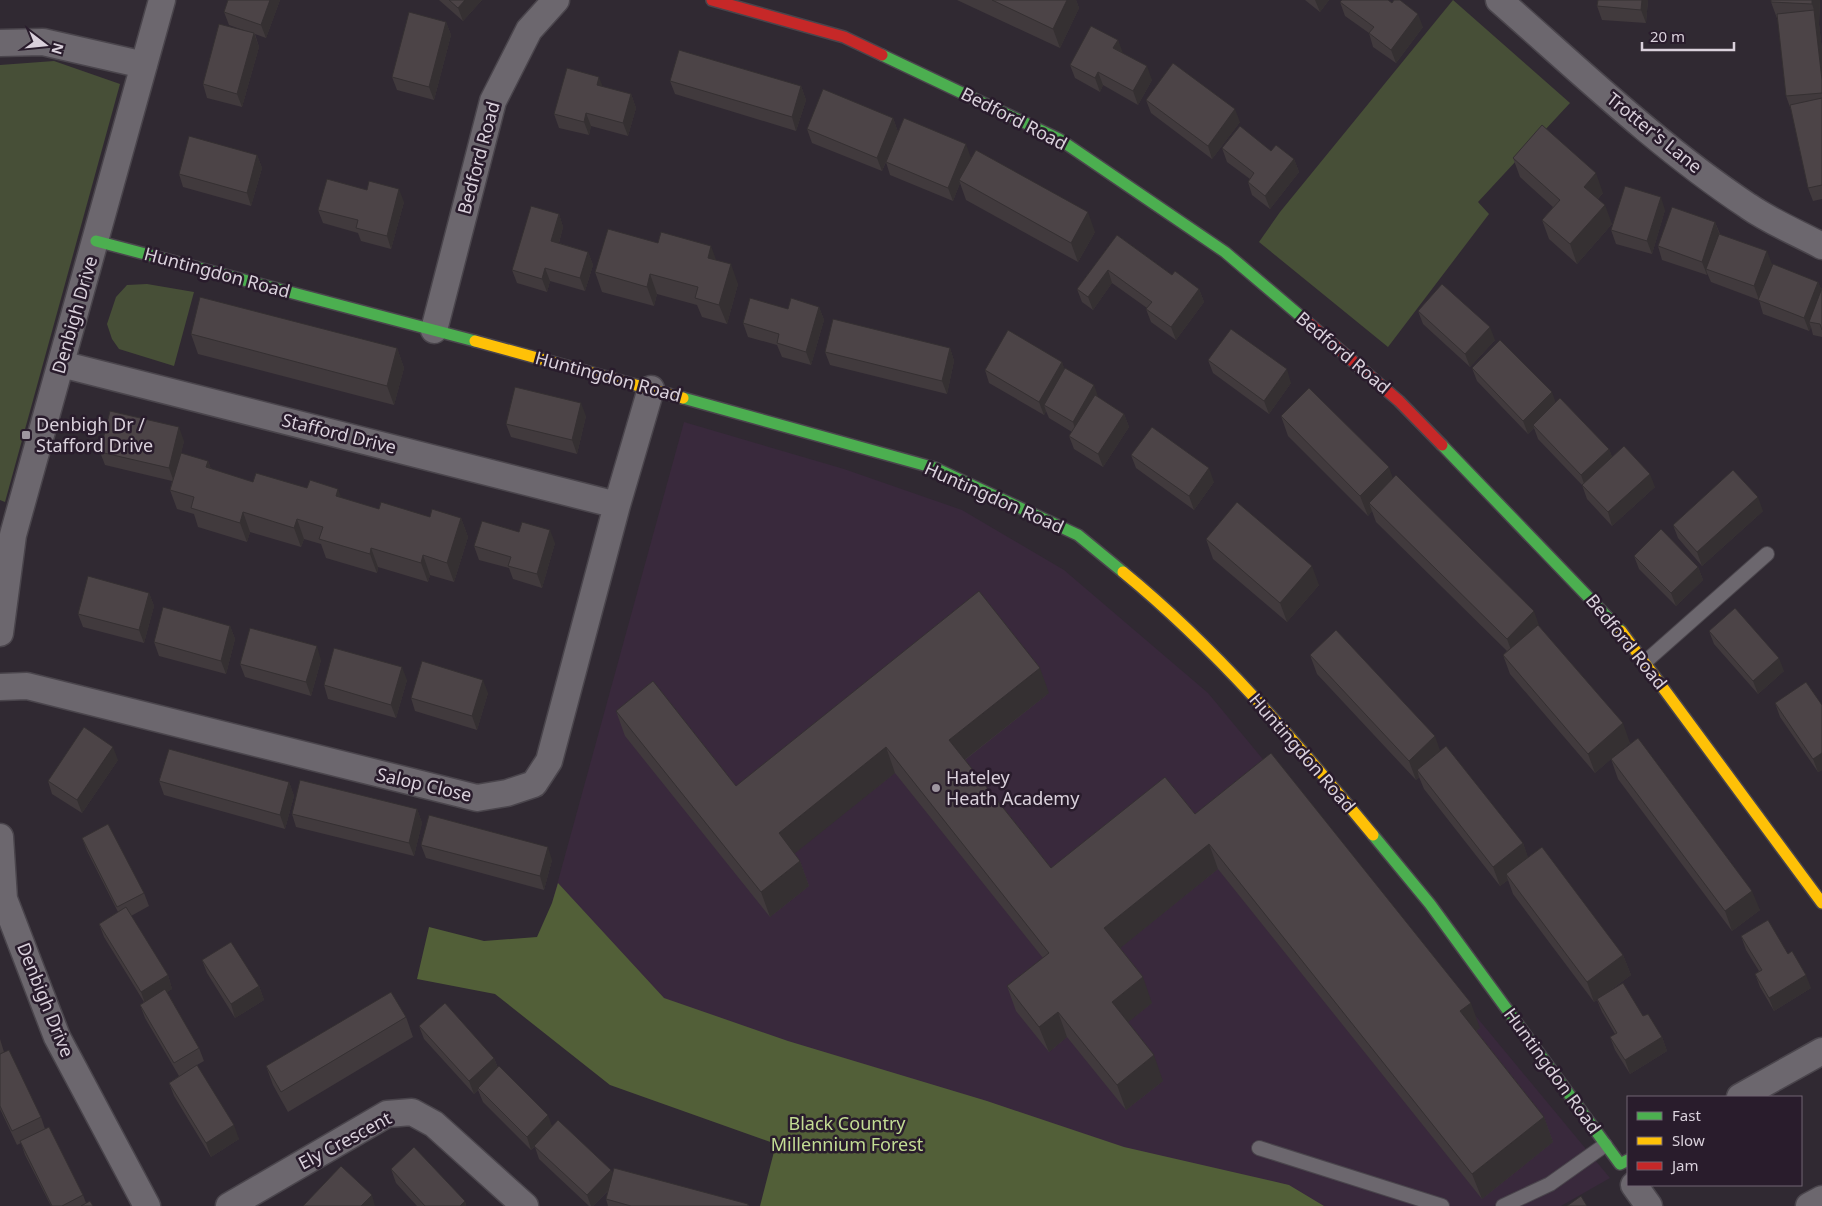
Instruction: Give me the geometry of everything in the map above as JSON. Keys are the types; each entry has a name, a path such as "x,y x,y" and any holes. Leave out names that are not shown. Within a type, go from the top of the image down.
{"street":[{"name":"Denbigh Drive","path":"0,633 6,533 61,364 162,0"},
{"name":"Bedford Road","path":"434,330 493,101 529,30 556,0"},
{"name":"Bedford Road","path":"712,0 844,37 1059,139 1225,252 1400,401 1614,621 1822,903"},
{"name":"Trotter's Lane","path":"1500,0 1638,122 1711,180 1750,208 1822,246"},
{"path":"0,43 43,42 144,65"},
{"name":"Huntingdon Road","path":"96,241 434,330 935,468 1078,535 1165,606 1282,726 1430,904 1623,1166"},
{"name":"Stafford Drive","path":"61,364 617,505"},
{"name":"Salop Close","path":"0,687 28,686 477,798 507,793 534,784 549,761 617,505 651,389"},
{"name":"Denbigh Drive","path":"0,837 4,899 56,1037 147,1206"},
{"path":"1742,1096 1822,1052"},
{"name":"Ely Crescent","path":"229,1206 387,1114 412,1112 434,1124 525,1206"},
{"path":"1636,1186 1649,1206"},
{"path":"1809,1206 1822,1199"}],"lane":[{"path":"1644,662 1767,554"},
{"path":"1259,1148 1442,1206"},
{"path":"1503,1206 1550,1184 1623,1166"}],"shaded area":[{"name":"Hateley Heath Academy","path":"684,422 844,469 962,510 1064,570 1208,693 1610,1178 1561,1206 1300,1206 781,1127 552,903"}],"green space":[{"path":"1453,0 1570,103 1478,202 1489,214 1388,347 1259,242 1280,212"},
{"path":"54,61 120,84 5,502 0,500 0,65"},
{"path":"147,284 194,292 174,366 119,349 112,339 107,324 116,297 127,285"},
{"name":"Black Country Millennium Forest","path":"558,883 664,998 788,1041 987,1101 1124,1147 1289,1185 1324,1206 760,1206 776,1144 610,1085 495,994 417,979 429,927 484,941 537,937 552,903"}],"building":[{"path":"228,0 270,0 261,25 224,12"},
{"path":"449,0 465,0 458,8"},
{"path":"992,0 1067,0 1053,29"},
{"path":"1342,0 1388,0 1392,3 1394,0 1400,0 1418,14 1391,50 1369,33 1374,27 1340,2"},
{"path":"1598,0 1642,0 1641,10 1597,6"},
{"path":"1771,0 1812,0 1812,4 1771,2"},
{"path":"1814,10 1822,93 1786,96 1777,14"},
{"path":"409,12 446,22 429,87 392,77"},
{"path":"219,24 254,33 237,94 203,84"},
{"path":"1091,26 1118,40 1113,48 1147,66 1133,91 1098,72 1095,78 1070,65"},
{"path":"679,50 801,86 792,117 670,81"},
{"path":"1173,63 1235,109 1208,146 1146,100"},
{"path":"567,68 599,77 597,85 631,94 623,123 586,113 584,122 554,114"},
{"path":"823,89 893,118 877,158 807,129"},
{"path":"1822,98 1822,185 1808,188 1790,105"},
{"path":"904,118 966,144 948,188 886,162"},
{"path":"1542,125 1596,173 1584,187 1605,205 1570,244 1542,220 1560,200 1513,158"},
{"path":"1240,126 1271,151 1276,145 1294,159 1265,196 1248,182 1254,173 1222,148"},
{"path":"189,136 257,155 247,193 179,174"},
{"path":"976,150 1088,212 1071,243 959,180"},
{"path":"327,179 367,190 369,181 399,189 387,236 356,228 358,220 318,210"},
{"path":"1625,186 1661,197 1647,241 1611,230"},
{"path":"531,206 559,214 551,241 588,252 580,278 545,268 542,279 512,270"},
{"path":"1672,207 1715,222 1702,262 1658,246"},
{"path":"608,229 658,243 661,232 711,246 708,258 731,264 719,305 695,298 698,287 650,274 647,287 595,272"},
{"path":"1719,234 1767,251 1754,286 1706,269"},
{"path":"1117,235 1172,275 1175,271 1199,289 1171,327 1146,309 1152,302 1108,270 1088,297 1077,289"},
{"path":"1773,264 1818,282 1804,318 1758,300"},
{"path":"1442,284 1490,327 1465,354 1418,311"},
{"path":"1822,288 1822,330 1820,324 1809,322"},
{"path":"200,297 397,348 387,386 191,334"},
{"path":"750,298 788,309 791,298 819,307 806,352 777,343 779,334 743,323"},
{"path":"833,319 950,348 942,381 825,352"},
{"path":"1231,329 1287,369 1264,401 1208,360"},
{"path":"1008,330 1062,362 1039,402 985,370"},
{"path":"1500,340 1552,392 1523,421 1472,368"},
{"path":"1065,368 1094,385 1073,422 1044,405"},
{"path":"515,387 581,403 572,440 506,424"},
{"path":"1309,388 1389,467 1360,496 1281,416"},
{"path":"1095,395 1124,414 1098,454 1069,436"},
{"path":"1560,398 1609,449 1581,475 1533,425"},
{"path":"110,411 179,427 169,468 100,452"},
{"path":"1152,427 1209,468 1189,496 1131,455"},
{"path":"1624,446 1650,474 1608,512 1582,485"},
{"path":"181,453 208,461 206,467 253,482 256,473 307,488 310,480 338,489 336,496 379,509 381,502 430,517 432,509 461,518 447,563 423,555 421,563 371,548 370,554 319,539 323,527 297,519 294,528 243,512 240,523 191,508 194,497 170,490"},
{"path":"1733,470 1758,497 1697,552 1673,525"},
{"path":"1396,475 1534,611 1507,639 1369,503"},
{"path":"1237,502 1312,566 1280,603 1206,539"},
{"path":"482,521 519,532 522,522 550,530 537,574 508,566 511,557 474,546"},
{"path":"1661,529 1698,567 1671,593 1634,556"},
{"path":"88,576 149,593 139,630 78,614"},
{"path":"979,591 1040,668 949,740 1051,868 1165,777 1195,814 1271,753 1471,1003 1460,1011 1544,1117 1472,1174 1209,844 1104,928 1143,977 1112,1002 1154,1055 1117,1085 1058,1012 1039,1027 1007,986 1049,953 886,747 779,833 800,861 761,892 616,711 653,681 736,786"},
{"path":"163,607 230,626 221,661 154,642"},
{"path":"1735,608 1779,658 1753,681 1709,631"},
{"path":"1538,625 1623,723 1588,754 1503,655"},
{"path":"250,628 317,646 306,682 240,664"},
{"path":"1336,630 1435,736 1409,761 1310,655"},
{"path":"334,648 402,667 391,705 324,685"},
{"path":"422,661 483,680 472,716 411,698"},
{"path":"1806,682 1822,705 1822,753 1813,759 1775,703"},
{"path":"84,727 113,747 77,800 48,781"},
{"path":"1638,738 1752,891 1725,911 1611,759"},
{"path":"1446,746 1523,843 1493,867 1417,770"},
{"path":"169,749 289,782 280,815 159,781"},
{"path":"300,780 417,809 409,843 292,814"},
{"path":"429,815 548,847 540,876 421,845"},
{"path":"108,824 144,893 117,907 82,838"},
{"path":"1542,847 1623,955 1587,982 1506,874"},
{"path":"126,907 168,975 141,992 99,924"},
{"path":"1768,920 1788,954 1792,951 1806,975 1769,998 1755,974 1762,970 1741,936"},
{"path":"231,942 259,986 231,1004 202,960"},
{"path":"1623,983 1643,1016 1648,1014 1662,1037 1625,1060 1610,1037 1617,1033 1597,999"},
{"path":"165,989 199,1048 174,1063 140,1005"},
{"path":"391,992 406,1017 281,1092 266,1066"},
{"path":"445,1003 494,1058 469,1081 419,1026"},
{"path":"9,1050 41,1117 12,1131 0,1106 0,1054"},
{"path":"197,1065 234,1125 206,1143 169,1083"},
{"path":"499,1066 548,1115 527,1137 478,1088"},
{"path":"558,1120 611,1170 587,1195 534,1146"},
{"path":"49,1127 83,1195 62,1206 52,1206 20,1141"},
{"path":"414,1147 465,1201 460,1206 425,1206 391,1169"},
{"path":"341,1166 372,1195 361,1206 303,1206"},
{"path":"614,1168 748,1204 748,1206 631,1206 606,1199"},
{"path":"1581,1196 1587,1206 1567,1206"},
{"path":"90,1201 93,1206 81,1206"}],"traffic: fast":[{"path":"882,55 1059,139 1225,252 1305,320"},
{"path":"96,241 475,341"},
{"path":"683,398 935,468 1078,535 1123,572"},
{"path":"1442,445 1621,631"},
{"path":"1373,835 1430,904 1620,1164 1627,1160"}],"traffic: slow":[{"path":"475,341 683,398"},
{"path":"1123,572 1158,602 1223,665 1285,731 1373,835"},
{"path":"1621,631 1822,903"}],"traffic: jam":[{"path":"712,0 844,37 882,55"},
{"path":"1305,320 1399,401 1442,445"}],"place":[{"name":"Denbigh Dr / Stafford Drive","path":"26,435"},
{"name":"Hateley Heath Academy","path":"936,788"}]}
